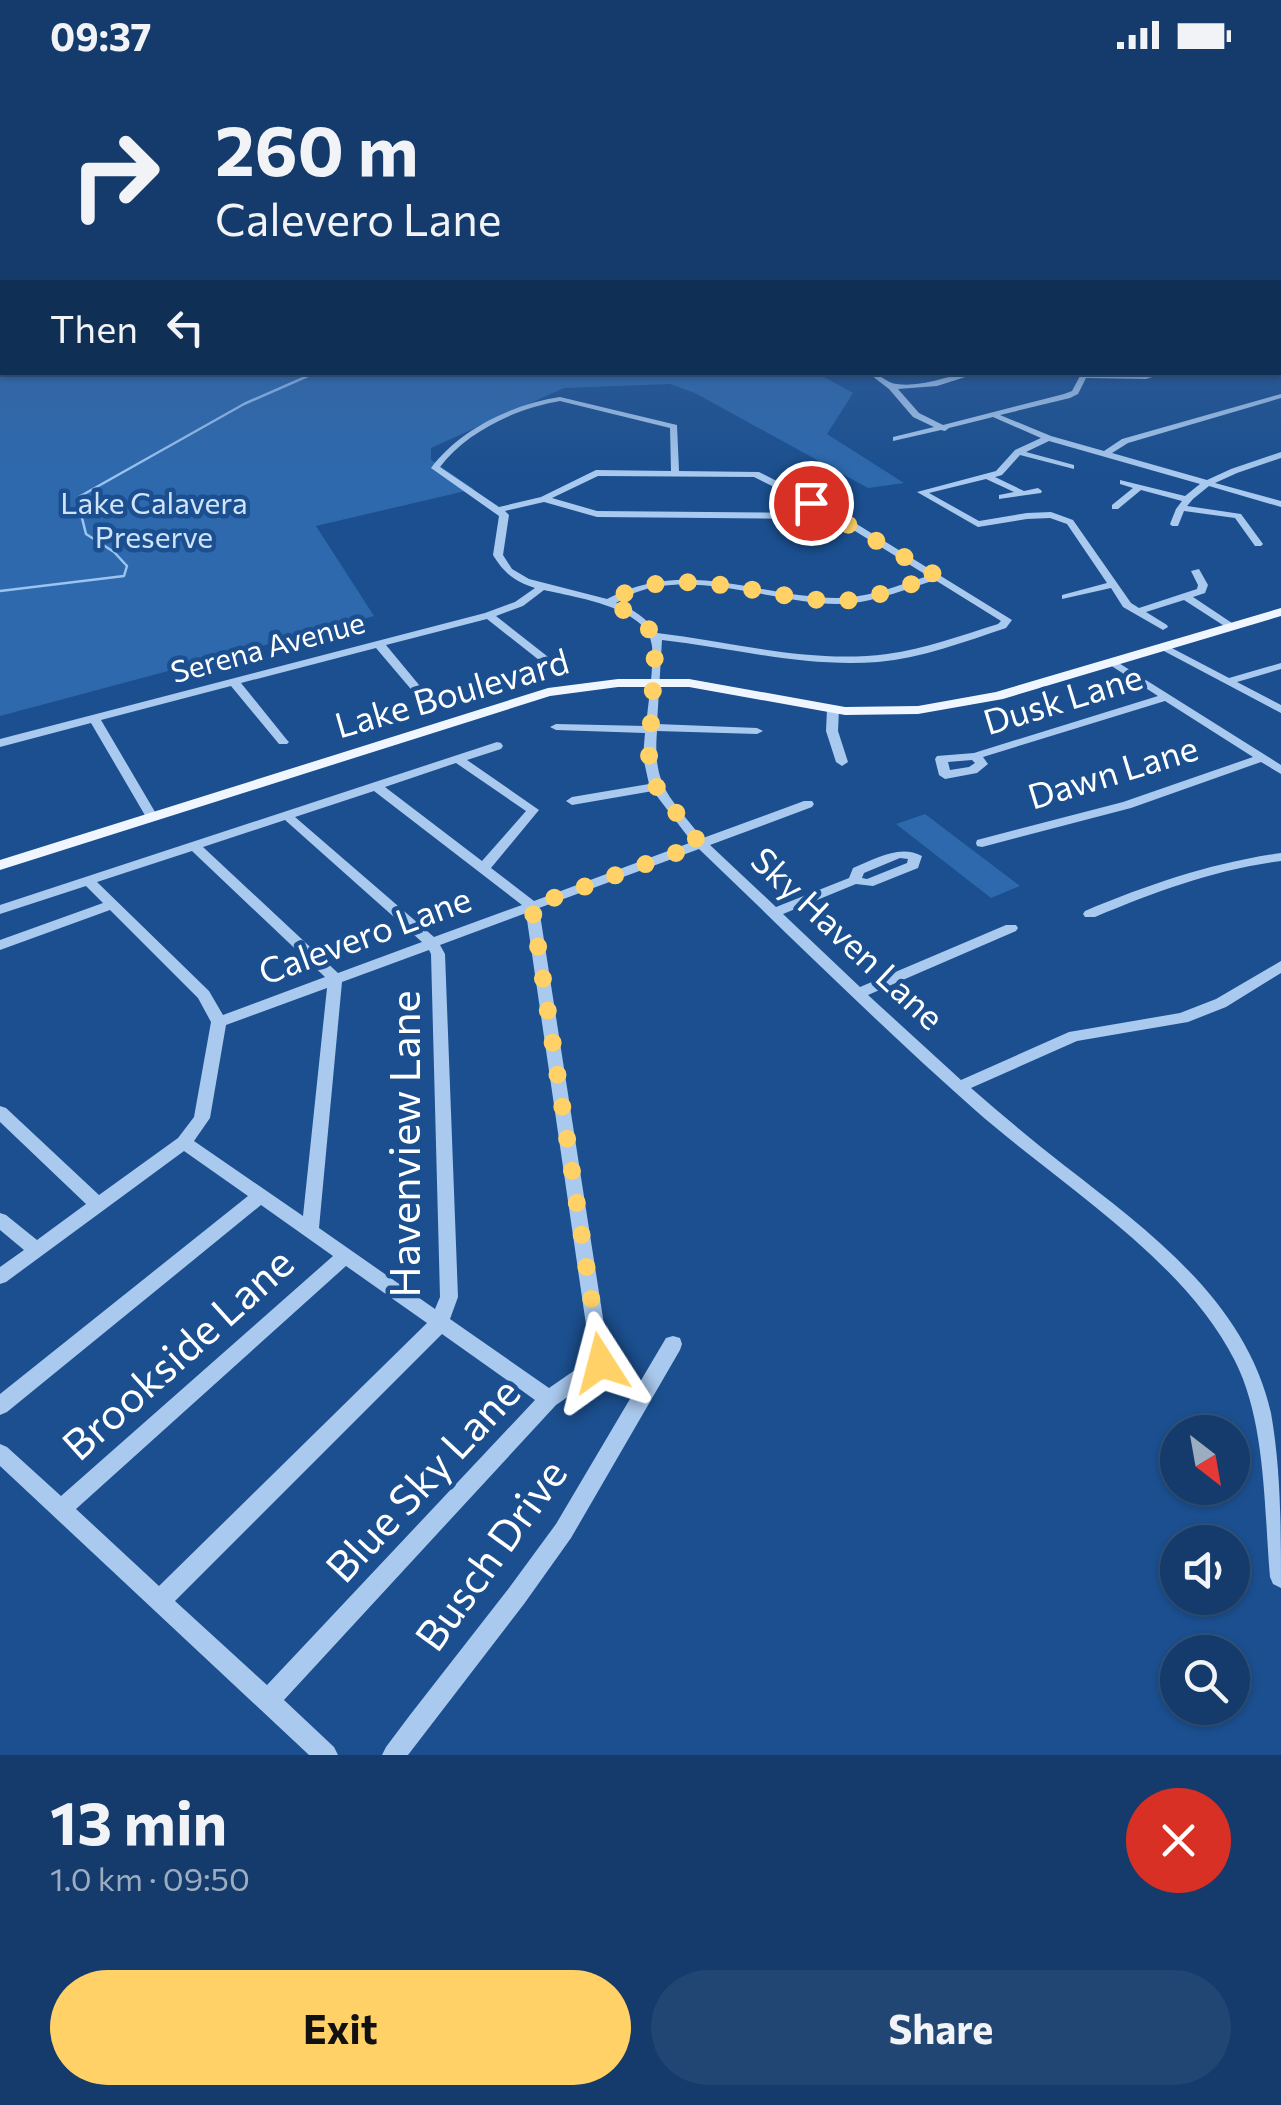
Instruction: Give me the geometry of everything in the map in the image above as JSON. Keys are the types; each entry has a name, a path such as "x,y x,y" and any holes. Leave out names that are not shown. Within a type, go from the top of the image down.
{"main road":[{"name":"Lake Boulevard","path":"0,865 532,696 584,686 656,682 689,683 833,710 882,712 950,707 1281,612"}],"street":[{"path":"874,375 892,387 904,407 945,429"},
{"path":"892,387 937,384 968,375"},
{"path":"896,439 1068,396 1075,392 1082,375"},
{"path":"1103,375 1154,375"},
{"path":"1105,454 1125,441 1281,396"},
{"path":"499,510 544,499 596,473 763,476 1004,615 1006,623 922,651 874,659 812,657 656,636 637,618 610,602 542,587 512,574 501,564 498,554 505,524 499,510 435,468 442,455 466,437 544,401 568,400 674,427 675,474"},
{"path":"997,416 1048,438 1281,504"},
{"path":"1048,438 1018,452 1006,469 921,492 982,525 1028,516 1060,517 1070,522 1126,605 1164,627"},
{"path":"1018,452 1072,467"},
{"path":"1176,524 1184,504 1210,484 1231,471 1280,456"},
{"path":"988,476 1024,494"},
{"path":"1123,482 1184,504 1238,516 1258,544"},
{"path":"1115,507 1139,487"},
{"path":"1002,498 1038,490"},
{"path":"544,499 598,514 810,516 831,512"},
{"path":"1137,612 1201,592 1204,585 1196,571"},
{"path":"610,602 642,586 676,583 843,601 937,576"},
{"path":"1066,598 1112,584"},
{"name":"Serena Avenue","path":"0,743 489,615 519,604 542,587"},
{"path":"1186,598 1232,627"},
{"path":"489,615 548,662"},
{"path":"572,802 656,786 649,757 656,636"},
{"path":"379,644 425,699"},
{"path":"1166,648 1281,710"},
{"path":"1114,663 1281,770"},
{"path":"1228,681 1281,666"},
{"path":"235,683 283,742"},
{"name":"Dusk Lane","path":"975,756 1166,697"},
{"path":"833,710 832,731 842,762"},
{"path":"95,719 152,817"},
{"path":"556,728 757,731"},
{"path":"0,910 497,746"},
{"name":"Dawn Lane","path":"982,843 1127,806 1262,758"},
{"path":"458,759 533,810 483,869"},
{"path":"376,786 532,906"},
{"name":"Sky Haven Lane","path":"656,786 700,844 961,1086 1216,1309 1246,1363 1262,1416 1281,1577"},
{"name":"Calevero Lane","path":"219,1022 808,804"},
{"name":"Havenview Lane","path":"159,1602 439,1324 450,1296 438,954 432,942 286,815"},
{"path":"194,846 335,978"},
{"path":"774,912 855,880 858,871 899,854 915,856"},
{"path":"1090,914 1160,885 1244,862 1281,857"},
{"path":"0,1277 184,1142 202,1118 219,1022 204,995 88,881"},
{"path":"0,946 112,905"},
{"name":"Blue Sky Lane","path":"268,1700 550,1399 601,1363 532,906"},
{"path":"860,993 1011,928"},
{"path":"961,1086 1074,1036 1183,1018 1221,1002 1281,966"},
{"name":"Brookside Lane","path":"310,1231 335,978"},
{"path":"0,1112 98,1205"},
{"path":"184,1142 550,1399"},
{"path":"0,1406 260,1196"},
{"path":"0,1220 37,1250"},
{"name":"Brookside Lane","path":"61,1509 345,1256"},
{"name":"Busch Drive","path":"394,1755 448,1678 499,1622 585,1497 673,1344"},
{"path":"0,1453 326,1755"}],"green space":[{"name":"Lake Calavera Preserve","path":"0,375 821,375 853,393 827,434 904,483 868,488 695,393 670,384 564,388 431,448 431,460 474,489 316,526 374,616 0,716"},
{"path":"925,814 1020,886 991,898 896,824"}],"waterway":[{"path":"0,591 124,576 127,566 114,552 86,534 77,498 244,404 310,375"}],"route":[{"path":"601,1363 532,906 700,844 656,786 649,757 656,636 637,618 610,602 642,586 676,583 843,601 937,576 811,503"}]}
